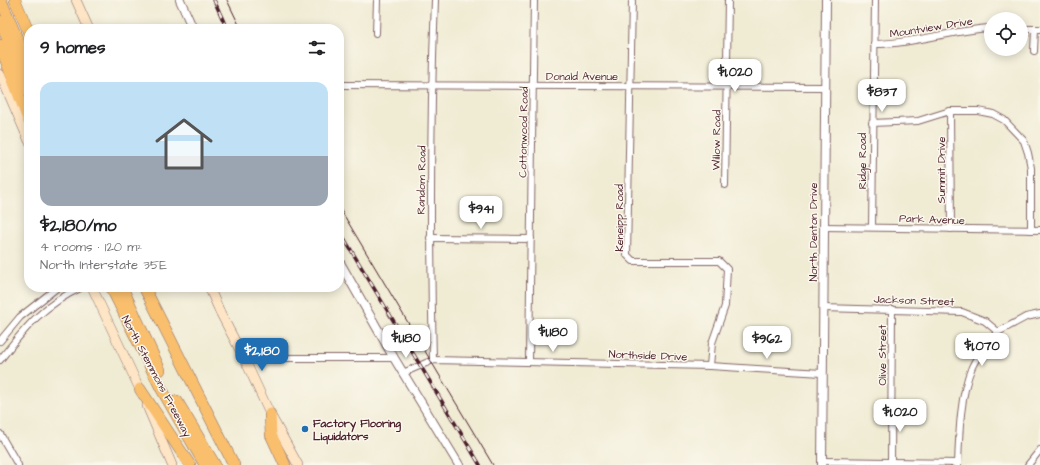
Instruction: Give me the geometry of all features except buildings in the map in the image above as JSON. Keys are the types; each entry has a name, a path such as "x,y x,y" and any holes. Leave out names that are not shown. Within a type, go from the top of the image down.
{"highway":[{"path":"1,0 24,55"},
{"path":"15,0 25,24"},
{"path":"0,22 24,80"},
{"path":"0,45 24,109"},
{"name":"North Stemmons Freeway","path":"113,292 161,388 205,465"},
{"path":"124,292 164,380 215,465"},
{"path":"147,292 234,465"},
{"path":"140,389 190,465"},
{"path":"270,414 271,435 285,465"}],"main road":[{"path":"76,0 87,24"},
{"path":"0,74 24,129"},
{"path":"94,292 140,389 172,465"},
{"path":"211,292 270,414 298,465"}],"street":[{"path":"180,0 191,24"},
{"path":"376,33 377,0"},
{"name":"Random Road","path":"433,360 430,238 432,85 435,0"},
{"name":"Cottonwood Road","path":"529,361 534,0"},
{"name":"Keneipp Road","path":"632,0 627,255 633,261 719,261 727,269 725,306 712,343 710,366"},
{"name":"Willow Road","path":"725,185 728,0"},
{"name":"North Denton Drive","path":"822,463 826,0"},
{"name":"Ridge Road","path":"872,227 872,123 875,0"},
{"name":"Mountview Drive","path":"874,44 893,44 963,30 984,28"},
{"path":"1034,51 1037,29"},
{"name":"Donald Avenue","path":"344,84 825,86"},
{"path":"872,123 918,121 950,111 978,111 994,114 1004,120 1024,141 1031,168 1030,230"},
{"name":"Summit Drive","path":"950,111 951,229"},
{"name":"Park Avenue","path":"824,227 1040,230"},
{"path":"430,238 531,239"},
{"path":"344,270 394,358 459,465"},
{"path":"0,341 20,317 52,292"},
{"path":"0,360 34,318 59,298 72,292"},
{"name":"Jackson Street","path":"823,308 962,312 985,321 998,332"},
{"name":"Olive Street","path":"891,464 892,309"},
{"path":"822,463 958,464 963,400 972,367 982,349 998,332 1026,317 1040,314"},
{"path":"244,358 394,358"},
{"name":"Northside Drive","path":"403,373 433,360 710,366 822,373"},
{"path":"0,434 18,465"},
{"path":"1028,465 1040,450"}],"tram line":[{"path":"227,0 239,24"},
{"path":"344,215 493,465"}],"railway":[{"path":"214,0 225,24"},
{"path":"344,238 480,465"}],"place":[{"name":"Factory Flooring Liquidators","path":"305,429"}]}
